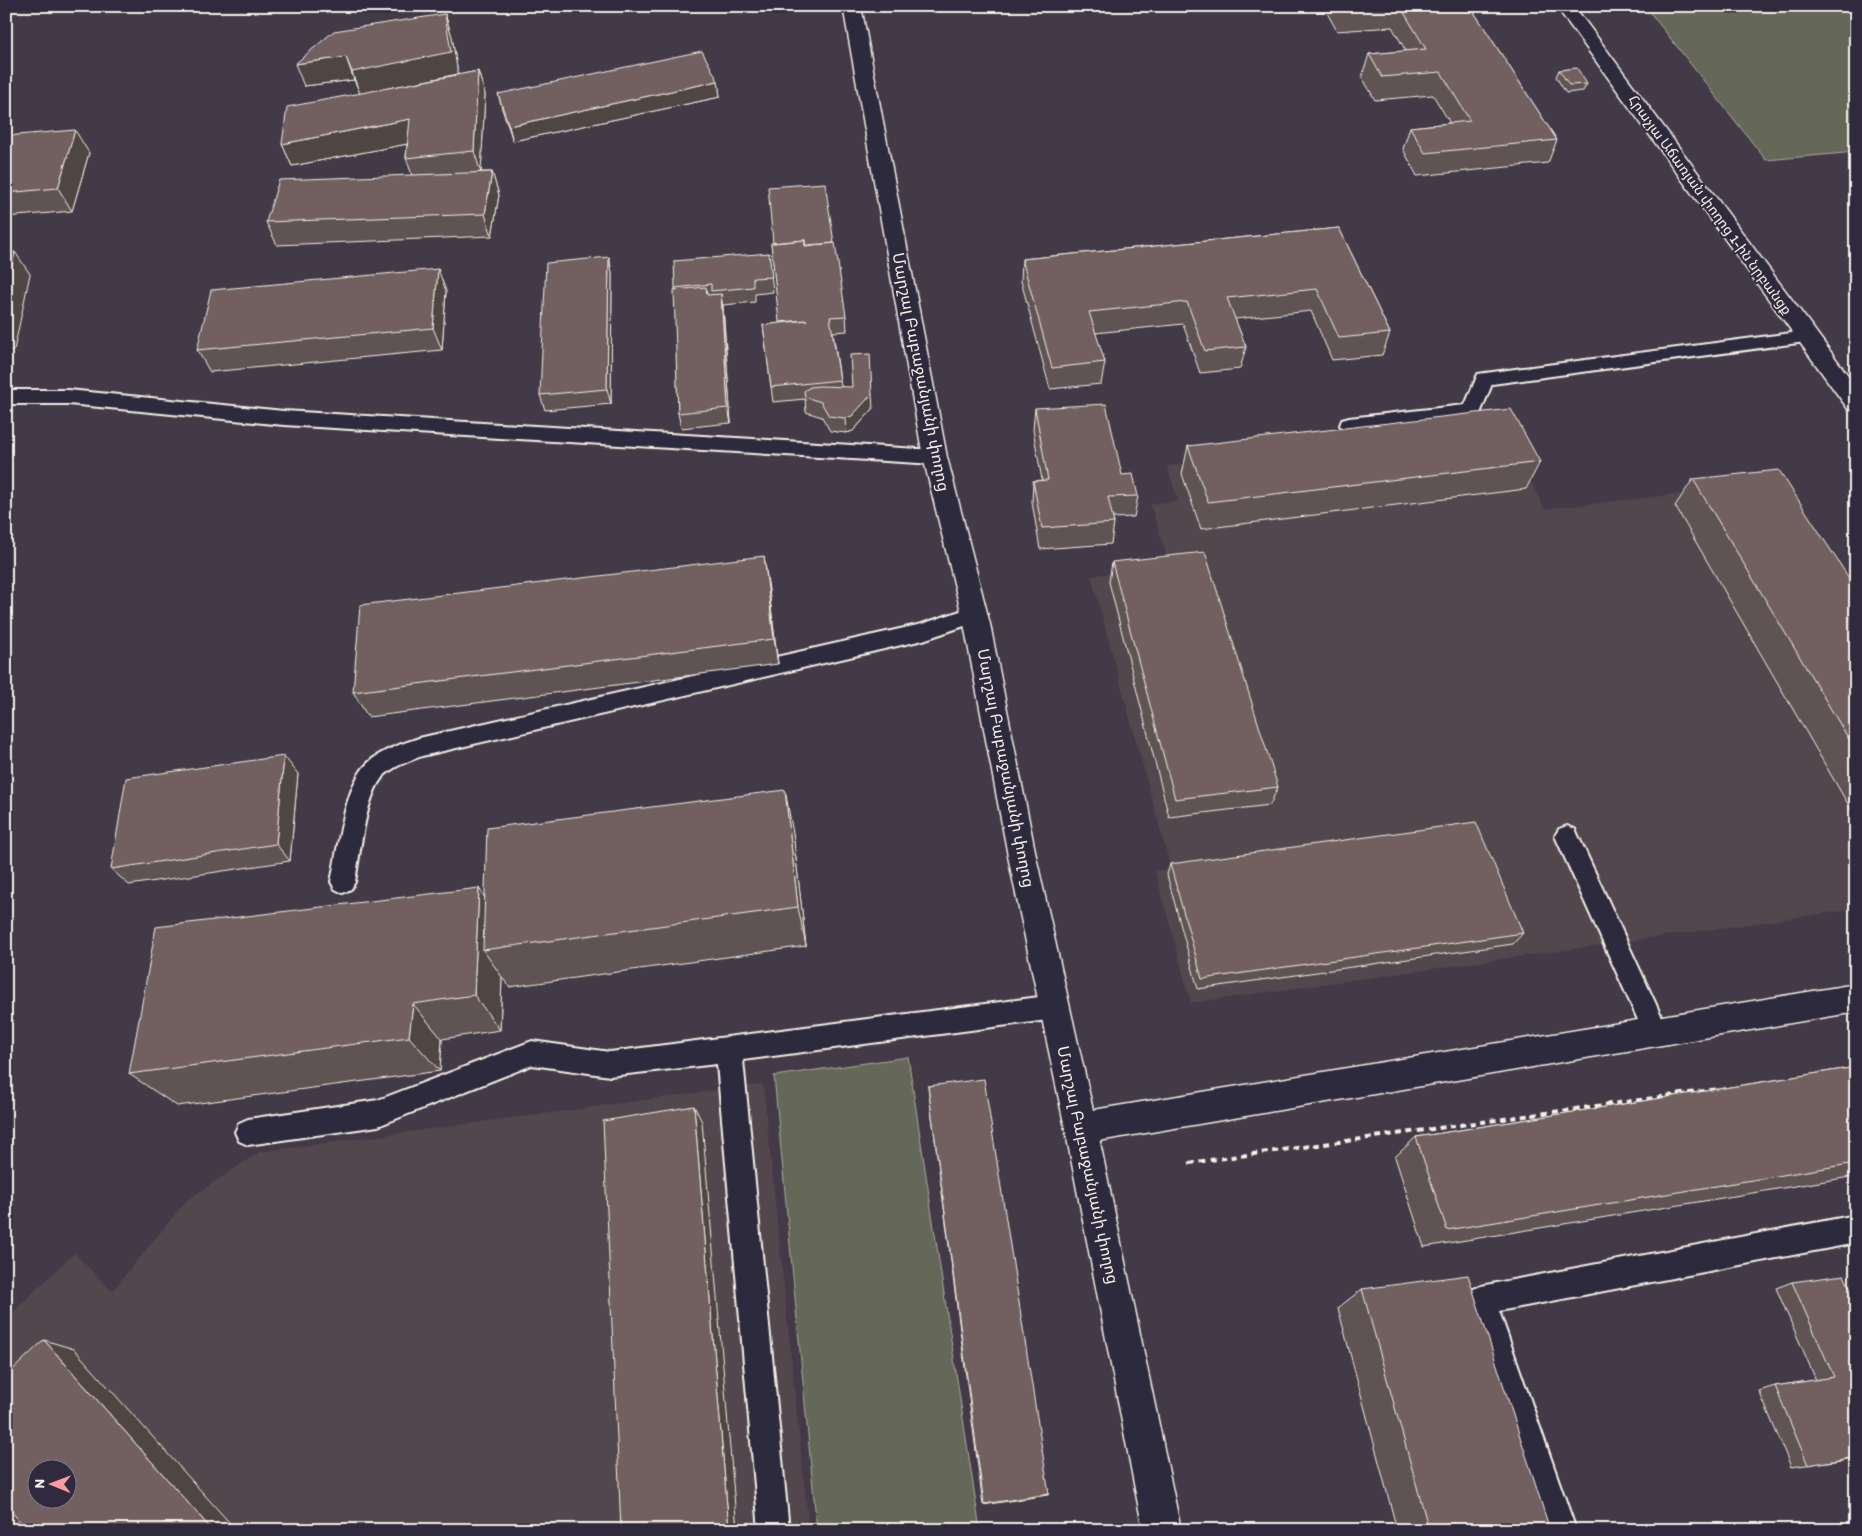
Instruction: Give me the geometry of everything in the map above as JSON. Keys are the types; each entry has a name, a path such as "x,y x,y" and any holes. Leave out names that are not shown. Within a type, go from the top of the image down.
{"main road":[{"name":"Մարշալ Բաբաջանյանի փողոց","path":"852,6 935,457 975,614 1024,862 1081,1128 1162,1530"},
{"name":"Հրաչյա Աճառյան փողոց 1-ին նրբանցք","path":"1564,6 1856,403"},
{"path":"1081,1128 1856,998"}],"lane":[{"path":"1349,425 1472,410 1485,379 1807,337"},
{"path":"6,397 68,397 284,418 935,457"},
{"path":"343,882 360,791 376,770 395,756 419,747 923,632 975,614"},
{"path":"1567,836 1656,1032"},
{"path":"248,1132 378,1113 532,1053 610,1064 1056,1007"},
{"path":"729,1050 774,1530"},
{"path":"1561,1530 1481,1300 1856,1229"}],"path":[{"path":"1189,1162 1728,1087"}],"shaded area":[{"path":"1503,429 1545,509 1758,485 1856,638 1856,909 1191,1003 1155,871 1171,869 1091,576 1170,566 1150,504 1178,501 1167,466"},
{"path":"763,1084 809,1530 6,1530 6,1319 74,1253 112,1291 186,1201 259,1152"}],"green space":[{"path":"1645,6 1856,6 1856,152 1766,160"},
{"path":"908,1057 980,1530 817,1530 774,1076"}],"building":[{"path":"1341,6 1373,6 1342,9"},
{"path":"1400,6 1470,6 1557,140 1425,153 1410,127 1470,121 1441,72 1382,77 1369,54 1426,49"},
{"path":"445,14 451,52 352,72 346,57 295,64 334,31"},
{"path":"702,51 718,81 509,126 498,94"},
{"path":"1577,68 1587,84 1569,85 1559,70"},
{"path":"478,71 474,151 406,158 410,119 282,144 287,107"},
{"path":"75,130 58,188 6,193 6,136"},
{"path":"492,172 485,214 266,222 279,180"},
{"path":"825,183 834,243 805,245 805,240 773,243 768,187"},
{"path":"1339,228 1390,333 1339,338 1317,289 1227,298 1246,347 1205,351 1187,302 1089,312 1105,362 1052,368 1022,259"},
{"path":"805,240 805,246 835,243 846,316 830,317 840,380 771,387 763,325 807,320 779,322 771,243"},
{"path":"15,252 6,290 6,253"},
{"path":"769,253 772,277 753,278 753,287 711,291 711,284 675,288 674,261"},
{"path":"609,257 607,389 540,395 546,263"},
{"path":"438,269 433,328 197,350 211,290"},
{"path":"706,287 707,295 721,294 728,408 678,413 674,290"},
{"path":"870,354 872,394 852,416 845,418 829,416 821,402 805,397 804,391 810,387 852,387 850,355"},
{"path":"1106,404 1122,475 1133,474 1138,496 1108,497 1114,523 1042,528 1033,481 1048,480 1035,408"},
{"path":"1511,409 1540,462 1208,502 1188,446"},
{"path":"1779,470 1856,589 1856,751 1693,479"},
{"path":"1205,552 1278,787 1175,799 1112,562"},
{"path":"764,556 774,639 353,692 360,605"},
{"path":"284,756 276,844 111,869 126,778"},
{"path":"785,790 798,907 483,950 487,828"},
{"path":"1476,822 1523,933 1202,979 1170,864"},
{"path":"479,888 474,995 413,1004 409,1037 129,1074 156,927"},
{"path":"1856,1067 1856,1163 1447,1230 1416,1137"},
{"path":"984,1079 1049,1494 984,1504 928,1086"},
{"path":"694,1106 729,1530 621,1530 603,1121"},
{"path":"1468,1275 1550,1530 1429,1530 1362,1289"},
{"path":"1844,1275 1856,1301 1856,1457 1808,1465 1775,1386 1834,1377 1792,1282"},
{"path":"44,1340 212,1530 27,1530 6,1505 6,1376"}]}
